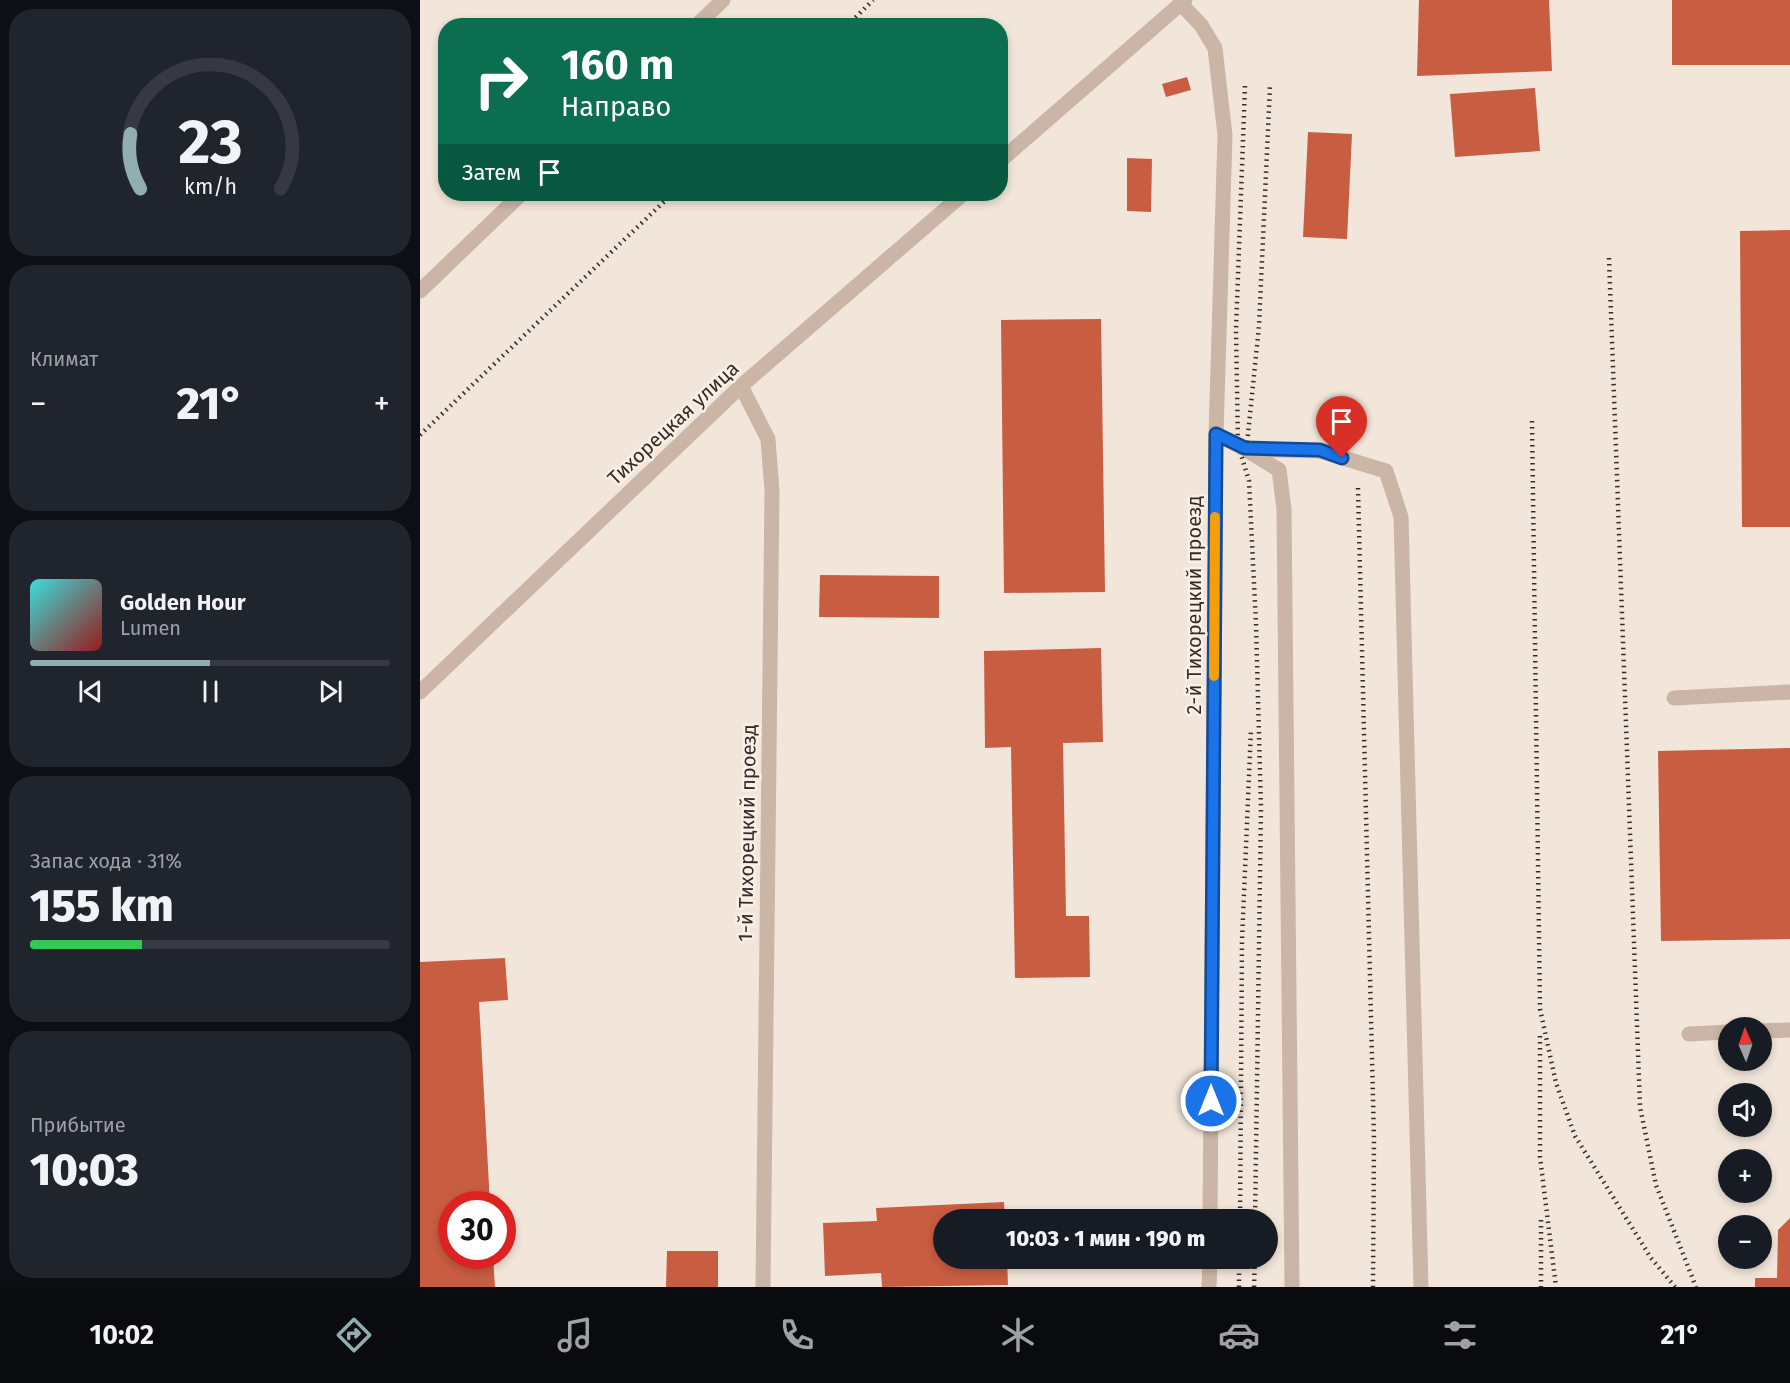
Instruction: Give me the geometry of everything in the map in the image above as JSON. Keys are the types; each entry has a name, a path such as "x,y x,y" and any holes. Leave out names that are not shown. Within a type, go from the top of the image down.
{"street":[{"path":"704,18 723,0"},
{"path":"1008,154 1183,2"},
{"name":"2-й Тихорецкий проезд","path":"1183,2 1215,48 1225,135 1216,434 1210,1209"},
{"path":"420,291 514,201"},
{"name":"Тихорецкая улица","path":"420,692 741,386 955,201"},
{"name":"1-й Тихорецкий проезд","path":"741,386 768,439 772,491 763,1287"},
{"path":"1216,434 1245,448 1278,470 1284,509 1292,1287"},
{"path":"1245,448 1320,450 1386,471 1401,517 1420,1287"},
{"path":"1674,698 1790,692"},
{"path":"1772,1031 1790,1030"},
{"path":"1689,1034 1718,1033"},
{"path":"1209,1287 1210,1269"}],"building":[{"path":"1419,0 1549,0 1552,71 1417,76"},
{"path":"1672,0 1790,0 1790,65 1672,65"},
{"path":"1187,77 1191,90 1166,97 1162,84"},
{"path":"1535,88 1540,151 1455,157 1450,94"},
{"path":"1308,132 1352,134 1347,239 1303,237"},
{"path":"1127,158 1152,159 1151,212 1127,211"},
{"path":"1790,230 1790,527 1742,527 1740,231"},
{"path":"1101,319 1105,592 1004,593 1001,320"},
{"path":"820,575 939,576 939,618 819,617"},
{"path":"1101,648 1103,742 1063,743 1066,916 1089,916 1090,977 1015,978 1011,747 985,748 984,651"},
{"path":"1790,748 1790,939 1661,941 1658,751"},
{"path":"505,958 508,1000 479,1002 489,1191 438,1191 438,1269 494,1269 495,1287 420,1287 420,962"},
{"path":"1004,1202 1004,1209 933,1209 933,1269 1007,1269 1008,1285 882,1287 881,1273 825,1276 823,1223 877,1221 876,1208"},
{"path":"1790,1218 1790,1287 1755,1287 1755,1278 1777,1278 1778,1230"},
{"path":"667,1251 718,1251 718,1287 666,1287"}],"railway":[{"path":"855,18 873,0"},
{"path":"1245,86 1236,329 1238,445 1249,481 1261,808 1255,1209"},
{"path":"1246,454 1259,326 1270,86"},
{"path":"420,435 665,201"},
{"path":"1609,258 1640,1107 1656,1185 1696,1287"},
{"path":"1532,421 1540,1009 1556,1083 1575,1136 1651,1258 1675,1287"},
{"path":"1358,488 1374,1139 1373,1287"},
{"path":"1240,1209 1242,941 1251,729"},
{"path":"1540,1036 1540,1157 1556,1287"},
{"path":"1541,1220 1541,1287"},
{"path":"1239,1269 1239,1287"},
{"path":"1254,1287 1255,1269"}],"slow traffic":[{"path":"1214,676 1215,517"}],"route":[{"path":"1211,1101 1216,434 1245,448 1320,450 1342,458"}]}
